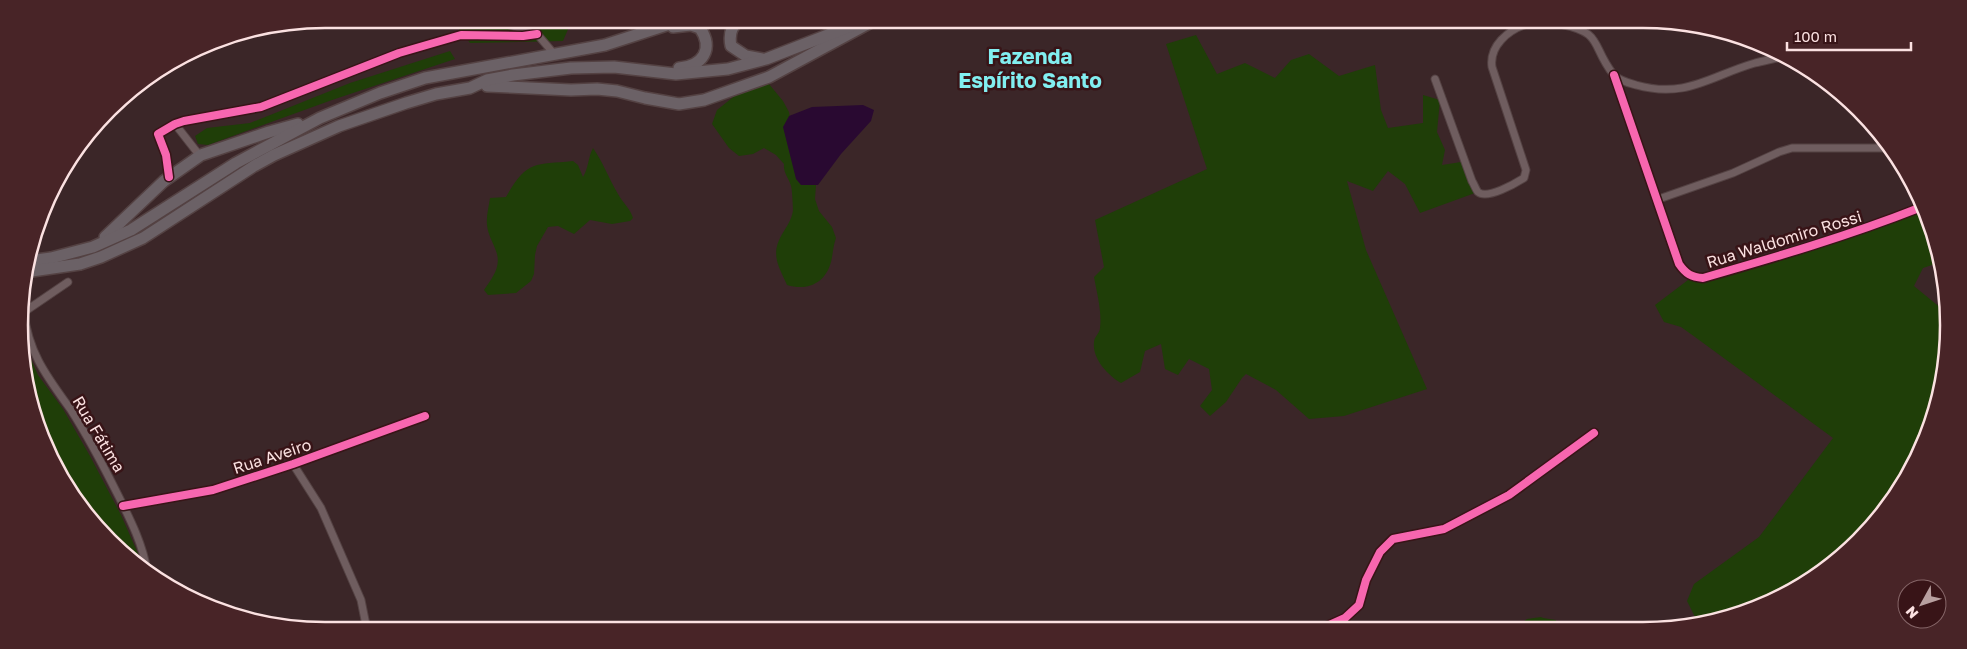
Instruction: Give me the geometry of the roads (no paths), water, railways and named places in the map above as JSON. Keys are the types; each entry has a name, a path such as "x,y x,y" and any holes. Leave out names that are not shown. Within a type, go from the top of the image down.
{"main road":[{"path":"35,259 51,258 93,247 131,230 236,163 320,118 380,93 425,78 605,45 654,28"},
{"path":"642,72 687,68 701,60 706,50 706,38 700,28"},
{"path":"733,28 729,37 731,46 746,56 766,59"},
{"path":"470,88 488,80 513,75 571,68 614,68 676,74 716,71 766,59 846,28"},
{"path":"32,271 80,264 101,257 143,238 274,155 339,126 436,94 493,85 571,90 597,89 617,91 679,104 704,100 769,77 860,28"},
{"path":"93,247 169,177 200,156 269,132 320,118"}],"street":[{"path":"518,28 537,34 555,55"},
{"path":"1435,79 1472,181 1478,192 1483,195 1494,193 1524,178 1526,170 1492,67 1491,58 1494,49 1503,39 1521,28"},
{"name":"Rua Waldomiro Rossi","path":"1578,28 1592,36 1614,75 1679,264 1692,277 1703,278 1776,258 1867,228 1916,209"},
{"path":"169,177 166,155 158,134 175,124 260,107 399,53 461,35 523,36 537,34"},
{"path":"1614,75 1626,82 1642,87 1673,90 1711,81 1755,63 1775,58"},
{"path":"175,124 200,156"},
{"path":"1656,200 1733,173 1792,148 1881,148"},
{"path":"28,309 68,282"},
{"name":"Rua Fátima","path":"28,333 38,363 89,440 123,506 146,561"},
{"name":"Rua Aveiro","path":"123,506 214,490 293,464 425,416"},
{"path":"1337,622 1345,618 1359,605 1366,580 1380,552 1393,539 1444,529 1493,504 1509,495 1594,433"},
{"path":"293,464 321,508 361,600 366,622"}],"district":[{"name":"Fazenda Espírito Santo","path":"1030,69"}]}
